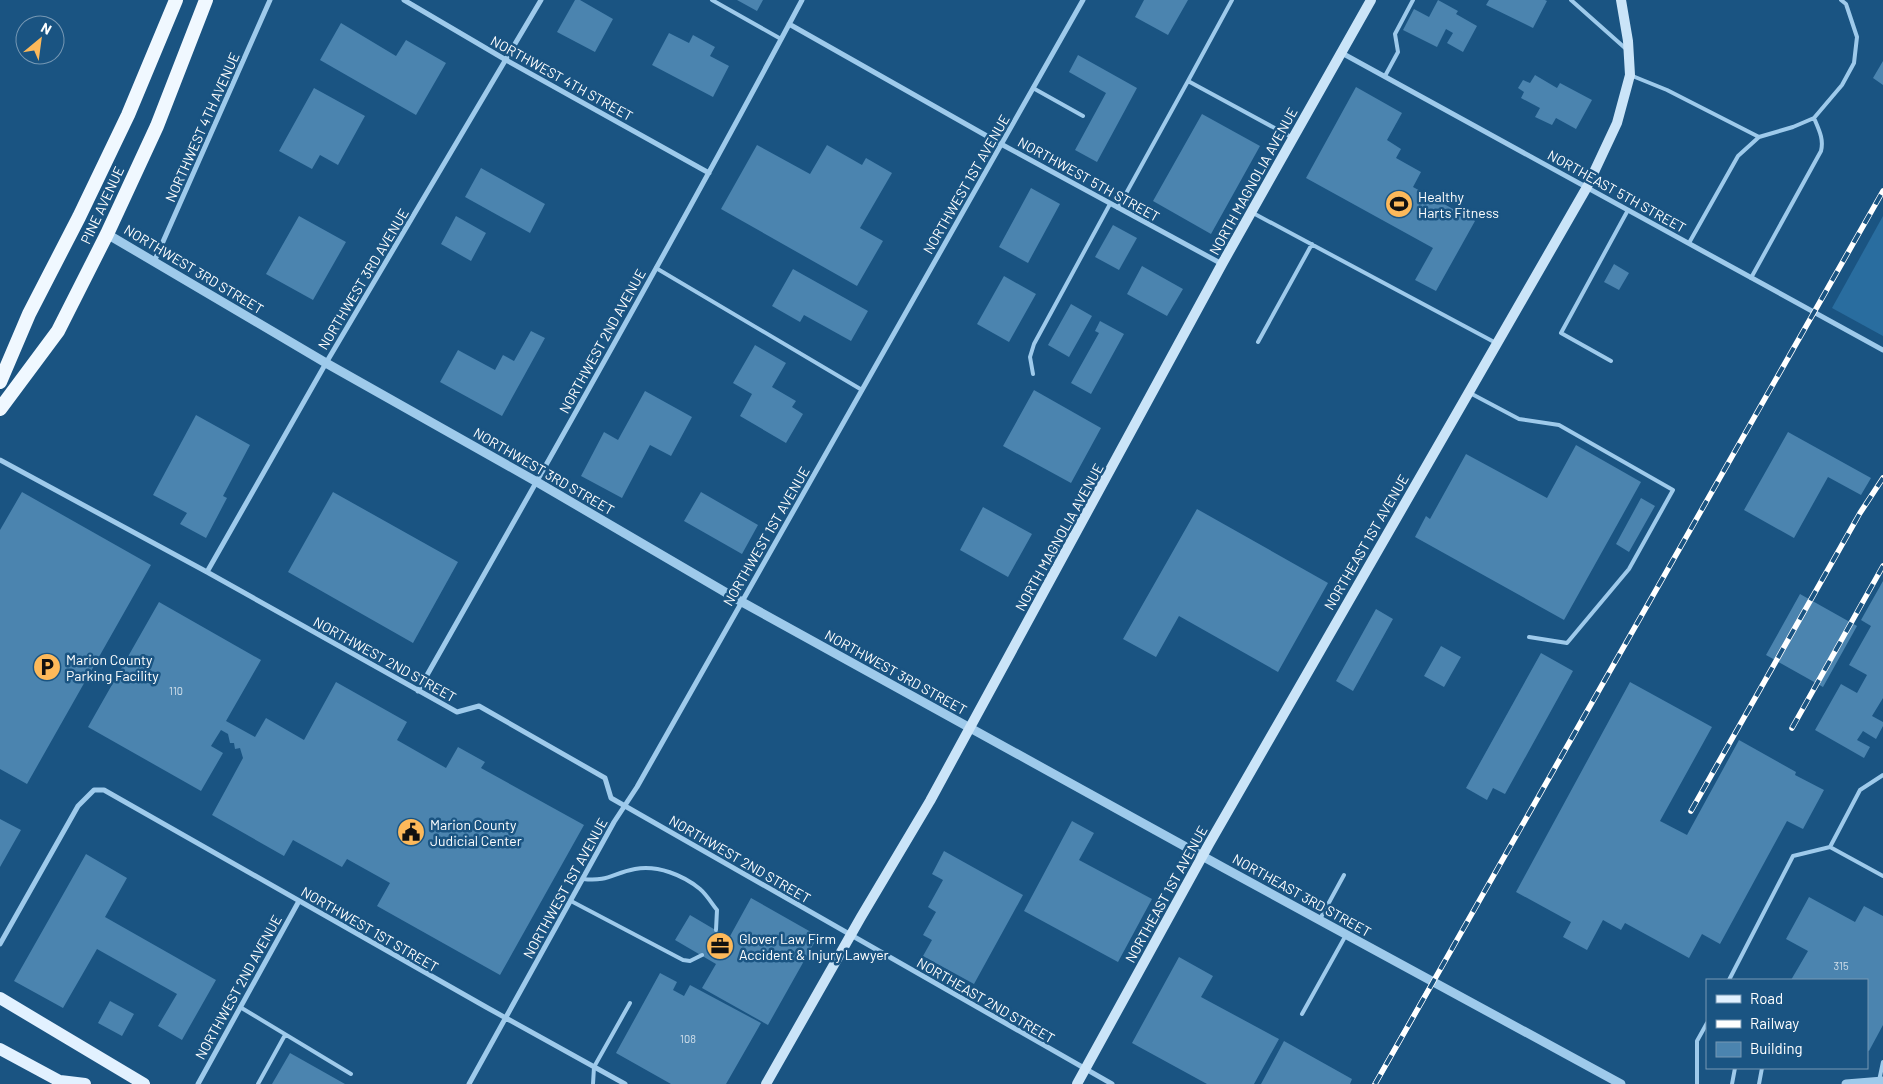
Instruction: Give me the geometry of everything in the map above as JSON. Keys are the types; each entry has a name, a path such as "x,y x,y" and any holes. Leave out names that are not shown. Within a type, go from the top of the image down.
{"highway":[{"name":"PINE AVENUE","path":"0,382 29,314 79,217 128,114 176,0"},
{"name":"PINE AVENUE","path":"0,409 58,330 107,234 157,126 206,0"}],"main road":[{"name":"NORTH MAGNOLIA AVENUE","path":"766,1084 850,935 930,801 1222,264 1371,0"},
{"name":"NORTHEAST 1ST AVENUE","path":"1077,1084 1202,856 1587,187 1617,124 1630,76 1629,51 1621,0"},
{"path":"0,998 144,1084"},
{"path":"0,1048 62,1083 86,1084"}],"street":[{"name":"NORTHWEST 4TH AVENUE","path":"154,262 270,0"},
{"name":"NORTHWEST 4TH STREET","path":"404,0 506,60 709,173"},
{"name":"NORTHWEST 3RD AVENUE","path":"207,572 326,363 541,0"},
{"name":"NORTHWEST 2ND AVENUE","path":"418,691 709,173 802,0"},
{"name":"NORTHWEST 1ST AVENUE","path":"468,1084 614,822 626,806 1083,0"},
{"name":"NORTHWEST 5TH STREET","path":"789,24 1001,144 1222,264"},
{"name":"NORTHEAST 5TH STREET","path":"1340,52 1883,350"},
{"name":"NORTHWEST 3RD STREET","path":"107,234 326,363 537,482 742,602 970,729"},
{"name":"NORTHWEST 2ND STREET","path":"0,460 207,572 457,712 479,706 605,778 611,798 850,935"},
{"name":"NORTHEAST 3RD STREET","path":"970,729 1621,1084"},
{"name":"NORTHWEST 1ST STREET","path":"0,944 78,806 94,790 104,790 504,1018 625,1084"},
{"name":"NORTHWEST 2ND AVENUE","path":"198,1084 299,901"},
{"name":"NORTHEAST 2ND STREET","path":"850,935 1112,1084"},
{"path":"1375,1084 1433,982"},
{"path":"1846,1084 1881,1081"}],"lane":[{"path":"712,0 781,39"},
{"path":"1118,208 1232,0"},
{"path":"1385,76 1398,52 1395,34 1413,0"},
{"path":"1571,0 1629,51"},
{"path":"1689,243 1738,156 1759,137 1793,127 1814,118 1842,85 1854,63 1857,37 1846,4 1841,0"},
{"path":"1630,76 1667,90 1759,137"},
{"path":"1188,80 1293,138"},
{"path":"1033,88 1083,116"},
{"path":"1751,278 1821,152 1821,134 1814,118"},
{"path":"1033,374 1030,357 1034,344 1110,204"},
{"path":"1611,361 1561,333 1628,210"},
{"path":"1251,212 1496,343"},
{"path":"1258,342 1312,244"},
{"path":"656,268 862,390"},
{"path":"1468,392 1519,419 1559,425 1673,490 1629,569 1567,643 1529,637"},
{"path":"1830,847 1860,790 1883,776"},
{"path":"1730,979 1793,856 1830,847 1883,876"},
{"path":"583,879 597,881 635,869 657,868 682,877 701,890 717,910 716,930"},
{"path":"1319,920 1344,875"},
{"path":"571,901 684,960 690,961 702,956"},
{"path":"1302,1014 1346,935"},
{"path":"593,1084 594,1067 630,1003"},
{"path":"240,1008 351,1074"},
{"path":"1697,1084 1697,1041 1706,1025"},
{"path":"258,1084 285,1035"},
{"path":"1881,1081 1883,1062"},
{"path":"1732,1084 1735,1069"},
{"path":"1759,1084 1762,1069"}],"shaded area":[{"path":"1883,216 1883,336 1832,308"}],"building":[{"path":"575,0 580,0 613,19 595,52 557,32"},
{"path":"737,0 763,0 757,11"},
{"path":"1144,0 1188,0 1168,35 1135,17"},
{"path":"1438,0 1458,11 1456,14 1477,26 1463,52 1447,43 1453,33 1446,29 1437,47 1403,30 1414,9 1429,17"},
{"path":"1489,0 1547,1 1533,28 1486,5"},
{"path":"341,23 396,56 406,40 446,63 416,115 320,60"},
{"path":"669,33 689,43 693,35 715,47 710,56 729,66 713,97 652,65"},
{"path":"1078,55 1137,88 1097,162 1075,150 1106,93 1069,72"},
{"path":"1883,61 1883,85 1873,78"},
{"path":"1535,75 1557,88 1560,83 1592,100 1576,129 1556,118 1552,125 1535,117 1540,108 1521,98 1524,92 1518,88 1523,80 1530,83"},
{"name":"Healthy Harts Fitness","path":"1356,87 1402,113 1387,140 1401,149 1396,158 1421,172 1413,187 1475,221 1436,291 1415,280 1433,248 1306,178"},
{"path":"314,88 365,116 338,165 320,155 312,169 279,151"},
{"path":"1202,114 1260,146 1211,234 1153,201"},
{"path":"757,145 810,174 827,145 862,165 866,158 892,173 860,228 883,241 857,286 721,209"},
{"path":"481,168 545,204 530,233 465,197"},
{"path":"1031,188 1060,204 1028,263 999,247"},
{"path":"299,216 346,242 313,300 266,274"},
{"path":"456,216 486,233 471,261 441,244"},
{"path":"1113,225 1137,238 1119,270 1095,257"},
{"path":"1614,264 1629,273 1619,290 1604,282"},
{"path":"1142,266 1183,289 1167,316 1127,294"},
{"path":"793,269 868,311 851,341 804,315 800,322 772,306"},
{"path":"1004,276 1036,294 1009,342 977,324"},
{"path":"1071,304 1092,316 1069,357 1048,345"},
{"path":"1100,321 1124,334 1091,394 1071,383 1099,333 1095,331"},
{"path":"531,331 545,338 502,416 440,382 458,350 495,370 503,355 514,361"},
{"path":"755,345 786,363 772,387 796,401 792,407 803,414 786,443 740,416 752,394 733,383"},
{"path":"1034,390 1101,428 1071,483 1003,446"},
{"path":"645,391 692,417 671,456 650,445 622,498 581,476 604,432 618,440"},
{"path":"196,415 250,445 223,496 227,498 206,538 180,524 187,513 153,495"},
{"path":"1788,432 1871,478 1861,495 1828,477 1794,538 1744,510"},
{"path":"1576,445 1641,482 1564,620 1415,537 1426,516 1430,519 1466,454 1547,498"},
{"name":"Marion County Parking Facility","path":"22,492 151,565 27,784 0,769 0,530"},
{"path":"333,492 458,562 413,643 288,572"},
{"path":"701,492 758,525 742,554 684,521"},
{"path":"1641,498 1655,506 1629,552 1616,544"},
{"path":"983,507 1032,534 1008,577 960,550"},
{"path":"1197,509 1328,583 1278,672 1179,616 1156,657 1123,639"},
{"path":"1883,581 1883,698 1872,716 1883,722 1883,726 1876,739 1863,731 1857,740 1870,747 1864,758 1815,730 1841,684 1857,693 1867,675 1849,665 1871,626 1861,620"},
{"path":"1800,594 1857,626 1823,687 1766,655"},
{"name":"Marion County Judicial Center","path":"159,602 261,660 226,721 255,737 266,718 304,740 336,682 407,722 397,740 446,768 458,747 485,762 481,768 584,825 500,975 377,906 390,883 347,859 342,867 293,840 284,856 212,815 243,758 240,748 235,749 234,743 230,743 228,734 221,730 211,746 223,753 201,791 88,727"},
{"path":"1376,609 1393,619 1353,691 1336,681"},
{"path":"1441,646 1461,657 1444,687 1424,676"},
{"path":"1541,653 1573,671 1505,794 1493,788 1487,800 1466,788"},
{"path":"1630,682 1712,727 1660,821 1687,835 1739,740 1796,772 1795,775 1824,790 1803,829 1787,821 1720,944 1702,934 1689,958 1625,923 1621,930 1603,920 1587,950 1563,937 1571,922 1516,892"},
{"path":"0,819 21,830 0,867"},
{"path":"1072,821 1094,833 1079,860 1152,899 1118,962 1024,911"},
{"path":"944,851 1023,895 974,984 923,956 932,940 923,935 936,912 928,907 943,880 932,874"},
{"path":"86,854 127,878 105,917 216,980 182,1040 158,1026 177,994 97,949 63,1008 14,981"},
{"path":"1809,897 1855,922 1864,906 1883,916 1883,1025 1869,1051 1868,979 1792,979 1808,951 1786,939"},
{"path":"751,898 818,936 768,1025 702,988 716,964 675,940 690,915 729,938"},
{"path":"1179,957 1213,976 1201,997 1279,1039 1254,1084 1207,1084 1132,1043"},
{"path":"660,973 677,982 673,990 684,996 690,985 761,1023 726,1084 671,1084 616,1053"},
{"path":"110,1001 134,1014 122,1036 98,1023"},
{"path":"1284,1041 1352,1079 1350,1084 1261,1084"},
{"path":"290,1053 345,1084 272,1084"}],"railway":[{"path":"1375,1084 1883,191"},
{"path":"1691,811 1860,513 1883,478"},
{"path":"1792,728 1883,566"}],"place":[{"name":"Healthy Harts Fitness","path":"1399,204"},
{"name":"Marion County Parking Facility","path":"47,667"},
{"name":"Marion County Judicial Center","path":"411,832"},
{"name":"Glover Law Firm Accident & Injury Lawyer","path":"720,946"}]}
